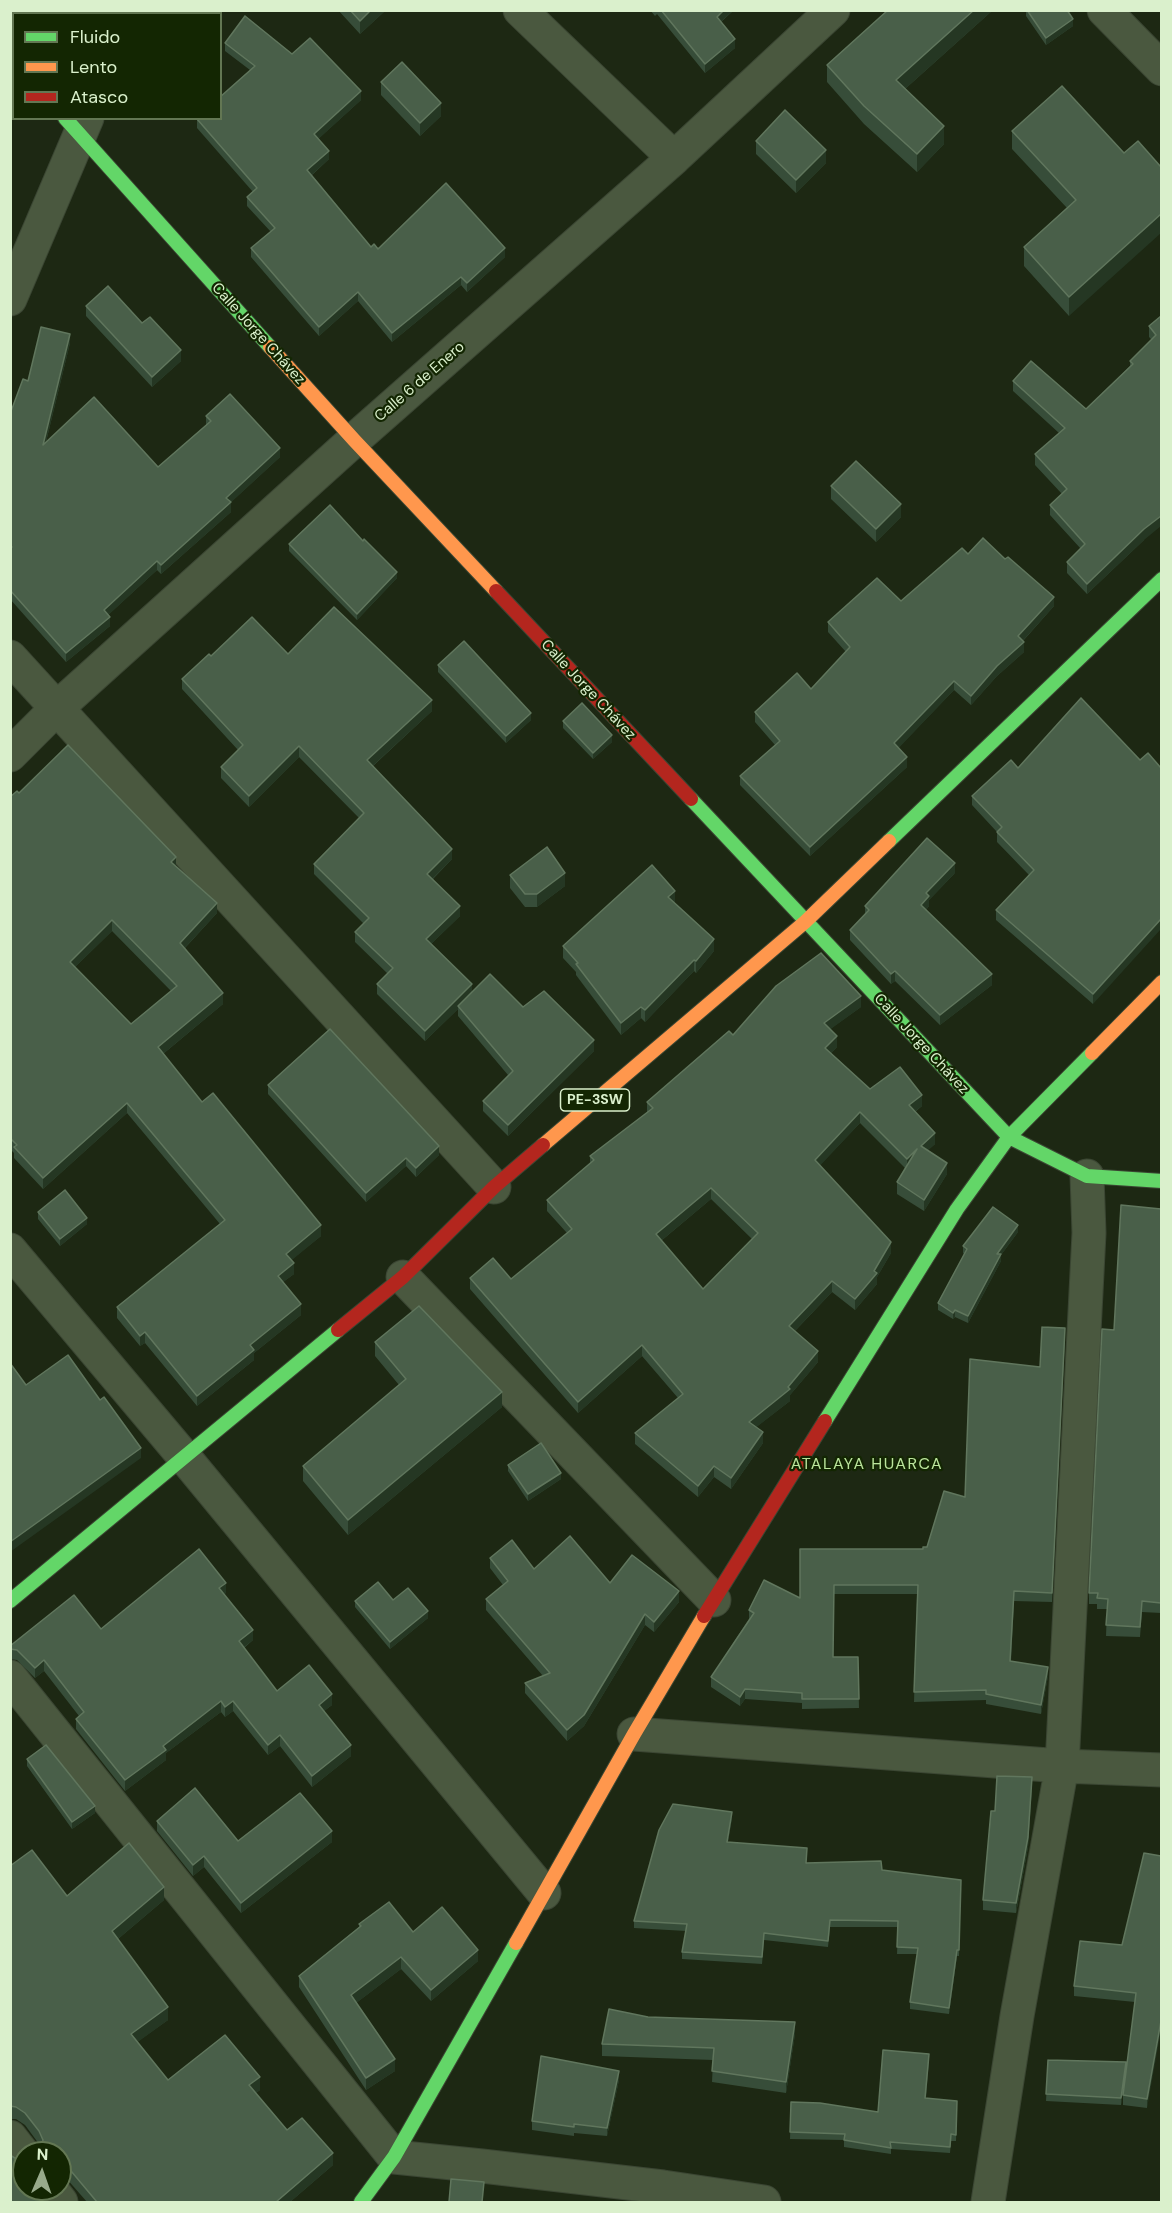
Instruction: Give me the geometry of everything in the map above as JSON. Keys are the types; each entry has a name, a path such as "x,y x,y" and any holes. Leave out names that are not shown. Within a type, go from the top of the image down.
{"street":[{"path":"520,10 674,158"},
{"name":"Calle 6 de Enero","path":"10,755 58,707 354,440 674,158 833,10"},
{"path":"1104,10 1161,69"},
{"path":"10,299 77,124"},
{"name":"Calle Jorge Chávez","path":"77,124 354,440 1009,1137 1087,1176 1161,1181"},
{"name":"PE-3SW","path":"10,1601 403,1277 494,1187 805,922 1161,579"},
{"path":"10,657 494,1187"},
{"path":"362,2202 394,2157 634,1734 714,1600 957,1209 1009,1137 1161,982"},
{"path":"988,2202 1017,2016 1062,1766 1089,1233 1087,1176"},
{"path":"10,1250 544,1893"},
{"path":"403,1277 714,1600"},
{"path":"10,1677 394,2157 663,2187 764,2202"},
{"path":"634,1734 1062,1766 1161,1770"}],"building":[{"path":"350,10 371,10 360,21"},
{"path":"661,10 724,10 717,17 735,39 705,64"},
{"path":"888,10 974,10 896,80 944,126 917,154 864,106 827,65"},
{"path":"1027,10 1067,10 1073,19 1046,38"},
{"path":"245,16 292,54 310,38 361,91 314,134 329,151 307,170 371,247 374,244 378,249 446,183 505,248 467,283 461,277 392,333 358,292 319,327 251,248 275,228 247,197 257,188 198,120 222,120 222,95 255,66 225,43"},
{"path":"402,62 441,103 420,123 381,82"},
{"path":"1062,86 1124,153 1138,141 1161,167 1161,214 1069,297 1024,247 1076,200 1012,131"},
{"path":"785,110 826,150 796,180 756,141"},
{"path":"108,286 142,323 150,317 181,350 152,377 86,306"},
{"path":"1161,316 1161,516 1144,529 1087,584 1067,562 1085,544 1050,505 1067,489 1035,454 1065,428 1013,381 1031,361 1086,409 1133,364 1130,361 1156,335 1149,326"},
{"path":"41,327 70,334 43,445 94,397 158,467 211,421 206,416 230,394 280,448 226,498 231,502 161,565 157,561 104,610 110,617 66,653 10,590 10,548 12,547 10,546 10,414 23,379 28,381"},
{"path":"856,461 901,504 876,529 831,486"},
{"path":"330,505 363,541 364,539 397,572 357,614 289,544"},
{"path":"983,538 1005,559 1008,557 1054,597 1018,636 1024,642 997,666 971,696 954,681 894,743 907,757 810,847 740,776 780,741 755,712 797,673 811,689 850,647 828,622 877,578 901,601 962,548 968,554"},
{"path":"334,607 432,700 367,760 452,849 427,874 460,906 426,939 472,984 425,1031 377,984 393,968 355,932 369,918 314,864 364,813 299,746 249,796 221,767 243,745 182,679 209,654 211,656 252,617 288,654"},
{"path":"464,641 531,713 506,736 438,665"},
{"path":"1081,698 1140,760 1148,753 1161,768 1161,919 1093,994 996,910 1034,870 997,832 1002,827 972,796 1011,760 1018,768"},
{"path":"582,703 612,735 593,753 563,721"},
{"path":"68,745 176,857 171,862 217,903 180,943 223,993 158,1047 202,1102 213,1093 321,1225 286,1254 294,1263 278,1276 301,1304 250,1345 254,1350 197,1396 145,1332 140,1336 117,1307 225,1220 127,1103 43,1178 14,1147 17,1145 10,1138 10,797 17,791 19,793","holes":["112,920 177,986 131,1024 70,962"]},
{"path":"927,838 955,863 926,893 929,896 921,905 992,974 940,1015 895,971 891,974 850,930 869,910 865,906"},
{"path":"547,847 565,873 537,894 525,894 510,875"},
{"path":"652,865 675,891 668,897 714,939 696,961 694,960 645,1010 641,1007 621,1023 563,946"},
{"path":"821,953 861,996 824,1023 837,1036 825,1048 870,1089 900,1067 922,1095 909,1105 935,1133 921,1146 947,1163 924,1200 897,1182 917,1149 907,1159 860,1112 815,1160 891,1242 874,1271 877,1273 855,1299 832,1281 789,1326 818,1351 788,1387 790,1389 749,1422 763,1432 731,1478 714,1466 698,1486 635,1433 683,1394 642,1345 578,1402 470,1278 493,1258 511,1279 572,1229 547,1200 594,1160 590,1156 653,1108 647,1102 729,1031 733,1035 776,986","holes":["711,1188 758,1233 703,1289 656,1234"]},
{"path":"490,974 523,1007 544,991 594,1040 508,1125 483,1101 513,1071 458,1006"},
{"path":"330,1029 439,1146 416,1168 406,1158 366,1193 268,1085"},
{"path":"65,1190 87,1218 60,1239 38,1212"},
{"path":"1121,1205 1161,1209 1161,1603 1142,1601 1140,1627 1106,1625 1108,1599 1097,1598 1098,1593 1089,1593 1102,1329 1114,1330"},
{"path":"993,1207 1018,1225 997,1254 1001,1254 968,1316 955,1310 953,1313 938,1303 967,1249 963,1246"},
{"path":"419,1306 502,1392 348,1520 303,1466 406,1379 375,1342"},
{"path":"1042,1327 1065,1328 1052,1593 1014,1591 1010,1661 1048,1667 1041,1705 986,1694 986,1690 914,1692 918,1585 834,1585 833,1657 858,1657 859,1699 802,1699 802,1693 745,1689 740,1697 711,1677 754,1613 749,1610 764,1580 800,1598 800,1549 923,1549 927,1547 944,1491 965,1497 970,1359 1040,1367"},
{"path":"68,1355 100,1400 104,1397 141,1448 10,1542 10,1363 26,1385"},
{"path":"541,1443 561,1473 528,1494 508,1465"},
{"path":"570,1536 610,1583 632,1555 679,1591 654,1622 645,1614 584,1715 567,1730 525,1683 550,1673 486,1599 508,1581 490,1558 512,1540 534,1569"},
{"path":"199,1549 226,1583 219,1588 253,1630 239,1641 277,1691 309,1665 332,1694 319,1705 351,1745 312,1776 280,1735 268,1745 233,1701 225,1707 221,1701 163,1746 166,1750 125,1780 76,1719 84,1712 44,1660 35,1668 17,1650 10,1649 10,1646 74,1595 101,1629"},
{"path":"378,1582 393,1600 408,1588 428,1611 390,1642 355,1601"},
{"path":"46,1745 95,1806 72,1822 27,1759"},
{"path":"997,1776 1032,1777 1028,1837 1016,1903 983,1900 991,1811 995,1811"},
{"path":"195,1788 238,1841 300,1793 332,1831 241,1903 204,1856 193,1865 157,1821"},
{"path":"673,1804 732,1812 727,1842 807,1848 806,1863 881,1861 882,1870 961,1880 959,1950 957,1950 949,2008 910,2002 918,1948 897,1947 898,1921 830,1920 828,1941 764,1933 762,1957 682,1952 687,1924 634,1921 659,1830"},
{"path":"129,1843 164,1887 112,1931 168,2007 131,2034 168,2080 225,2035 260,2077 249,2085 287,2130 302,2118 333,2153 276,2202 97,2202 72,2172 72,2141 43,2141 39,2131 25,2113 10,2106 10,1866 32,1850 67,1896"},
{"path":"1144,1853 1161,1856 1161,2021 1147,2099 1123,2095 1136,1993 1074,1986 1080,1941 1122,1945"},
{"path":"389,1902 413,1932 442,1907 478,1950 431,1990 401,1957 351,1995 395,2059 366,2078 299,1976 361,1926 359,1924"},
{"path":"609,2009 648,2017 795,2022 786,2082 712,2071 714,2048 602,2044"},
{"path":"883,2050 929,2054 925,2098 957,2101 956,2135 951,2134 950,2147 890,2142 891,2148 844,2140 845,2134 790,2132 791,2102 820,2103 878,2112"},
{"path":"541,2056 619,2071 607,2128 574,2124 574,2127 532,2121"},
{"path":"1048,2060 1126,2062 1121,2098 1046,2094"},
{"path":"10,2155 12,2156 12,2201 41,2201 10,2202"},
{"path":"451,2179 484,2182 482,2202 449,2202"}],"traffic: fast":[{"path":"67,120 270,347"},
{"path":"889,841 1162,579"},
{"path":"691,799 1009,1137 1087,1176 1162,1181"},
{"path":"825,1421 957,1209 1009,1137 1092,1053"},
{"path":"10,1601 338,1330"},
{"path":"361,2202 394,2157 516,1943"}],"traffic: slow":[{"path":"270,347 496,591"},
{"path":"543,1145 805,922 889,841"},
{"path":"1092,1053 1162,982"},
{"path":"516,1943 634,1734 704,1616"}],"traffic: jam":[{"path":"496,591 691,799"},
{"path":"338,1330 403,1277 494,1187 543,1145"},
{"path":"704,1616 825,1421"}],"district":[{"name":"ATALAYA HUARCA","path":"867,1465"}]}
